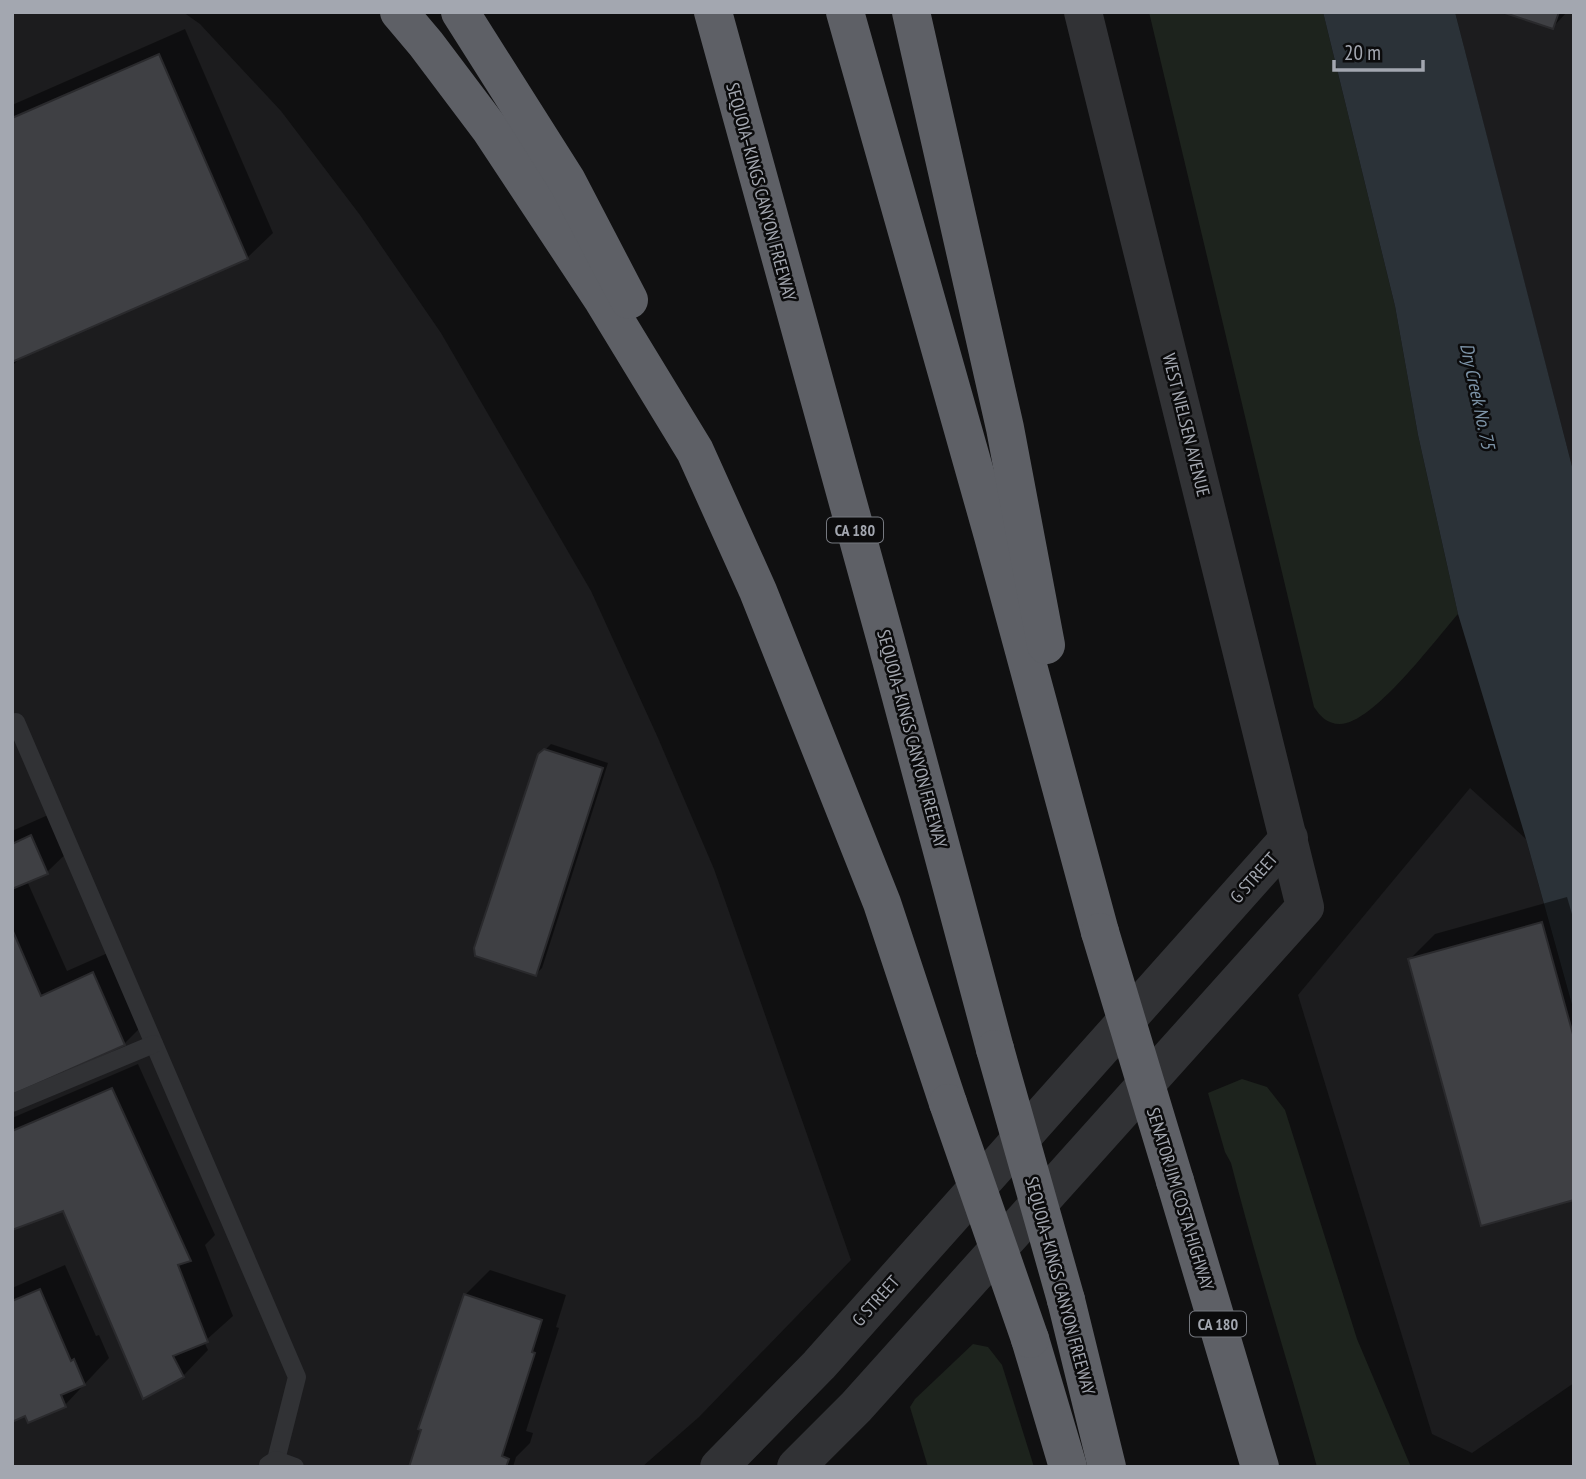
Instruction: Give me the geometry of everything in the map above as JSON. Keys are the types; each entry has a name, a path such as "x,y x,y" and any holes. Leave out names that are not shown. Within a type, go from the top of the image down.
{"highway":[{"path":"399,12 491,129 603,300 695,451"},
{"path":"460,12 567,181 620,282 661,366 695,451 758,591 883,903 948,1103 1030,1339 1068,1467"},
{"name":"SEQUOIA–KINGS CANYON FREEWAY","path":"713,12 995,1049 1066,1300 1107,1467"},
{"name":"CA 180","path":"845,12 1100,932"},
{"path":"911,12 1005,428 1100,932"},
{"name":"SENATOR JIM COSTA HIGHWAY","path":"1100,932 1260,1467"}],"street":[{"name":"WEST NIELSEN AVENUE","path":"1083,12 1289,838"},
{"name":"G STREET","path":"719,1467 819,1365 1289,838"},
{"name":"G STREET","path":"796,1467 856,1407 1305,906 1289,838"},
{"path":"819,1365 856,1407"}],"lane":[{"path":"14,723 297,1377 273,1465 295,1467"},
{"path":"12,1103 155,1044"}],"shaded area":[{"path":"12,12 183,12 200,24 281,111 360,215 441,333 591,591 658,738 714,869 851,1260 699,1417 642,1467 12,1467"},
{"path":"1149,12 1323,12 1395,306 1418,435 1458,614 1386,696 1354,720 1340,724 1331,723 1314,707"},
{"path":"1455,12 1574,12 1574,474 1514,243"},
{"path":"1470,788 1526,839 1574,1012 1574,1383 1472,1453 1432,1434 1298,995"},
{"path":"1242,1079 1267,1087 1285,1110 1357,1339 1411,1467 1317,1467 1231,1163 1225,1152 1208,1093"},
{"path":"973,1344 988,1347 1002,1365 1034,1467 928,1467 910,1407 915,1399"}],"water":[{"name":"Dry Creek No. 75","path":"1323,12 1455,12 1574,474 1574,1012 1526,839 1458,614 1418,435 1395,306"}],"building":[{"path":"1502,12 1559,12 1553,29"},
{"path":"159,54 248,259 12,362 12,118"},
{"path":"544,749 603,768 536,976 475,956 474,948 538,754"},
{"path":"31,835 48,874 12,889 12,844"},
{"path":"1542,922 1574,1038 1574,1200 1481,1226 1408,959"},
{"path":"12,929 41,996 93,972 125,1045 12,1095"},
{"path":"112,1088 191,1261 178,1265 208,1342 173,1356 184,1377 143,1399 63,1211 12,1230 12,1131"},
{"path":"40,1289 71,1361 74,1359 85,1385 61,1395 66,1407 28,1423 25,1416 12,1422 12,1301"},
{"path":"464,1294 542,1320 532,1352 535,1353 502,1456 509,1459 506,1467 409,1467 421,1430 418,1429"}]}
